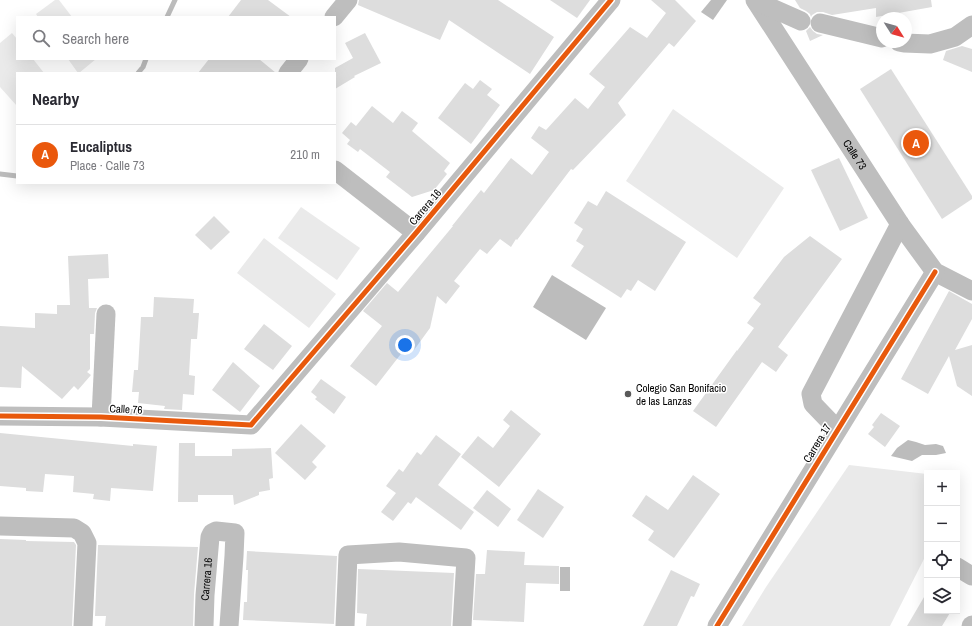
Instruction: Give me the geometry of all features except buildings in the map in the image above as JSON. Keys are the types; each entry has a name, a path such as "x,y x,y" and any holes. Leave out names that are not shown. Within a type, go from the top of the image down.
{"street":[{"path":"335,16 348,0"},
{"name":"Carrera 16","path":"251,425 416,233 611,0"},
{"path":"755,1 811,22 876,37"},
{"name":"Calle 73","path":"755,1 900,224 935,272 972,291"},
{"path":"912,43 930,44 955,37 972,25"},
{"path":"289,72 298,60"},
{"path":"336,171 416,233"},
{"path":"837,429 813,404 811,394 900,224"},
{"name":"Carrera 17","path":"717,626 935,272"},
{"path":"101,417 106,314"},
{"name":"Calle 76","path":"0,416 101,417 251,425"},
{"path":"0,526 74,528 82,533 87,543 83,626"},
{"name":"Carrera 16","path":"204,626 210,537 212,533 216,531 235,533 229,626"},
{"path":"345,626 348,555 399,552 466,558 462,626"},
{"path":"960,568 972,576"}],"shaded area":[{"path":"55,0 59,0 71,16 37,16 36,14"},
{"path":"711,0 727,0 713,20 701,12"},
{"path":"12,33 16,38 16,60 34,60 43,72 16,72 16,105 0,87 0,43"},
{"path":"69,60 95,60 80,72 77,72"},
{"path":"673,109 784,188 737,258 626,181"},
{"path":"301,207 360,248 337,280 278,238"},
{"path":"264,238 336,294 309,328 237,273"},
{"path":"552,275 606,308 586,340 533,307"},
{"path":"908,440 925,445 936,444 943,446 946,453 922,455 912,461 891,456 897,448"},
{"path":"849,465 924,474 924,559 890,626 742,626 766,587"},
{"path":"560,567 570,567 570,591 560,591"}],"waterway":[{"path":"167,16 175,0"},
{"path":"139,72 146,60"},
{"path":"0,174 16,176"}],"cycle path":[{"path":"0,416 101,417 251,425 416,233 611,0"},
{"path":"717,626 935,272"}],"place":[{"name":"Eucaliptus","path":"916,143"},
{"name":"Colegio San Bonifacio de las Lanzas","path":"628,394"}]}
